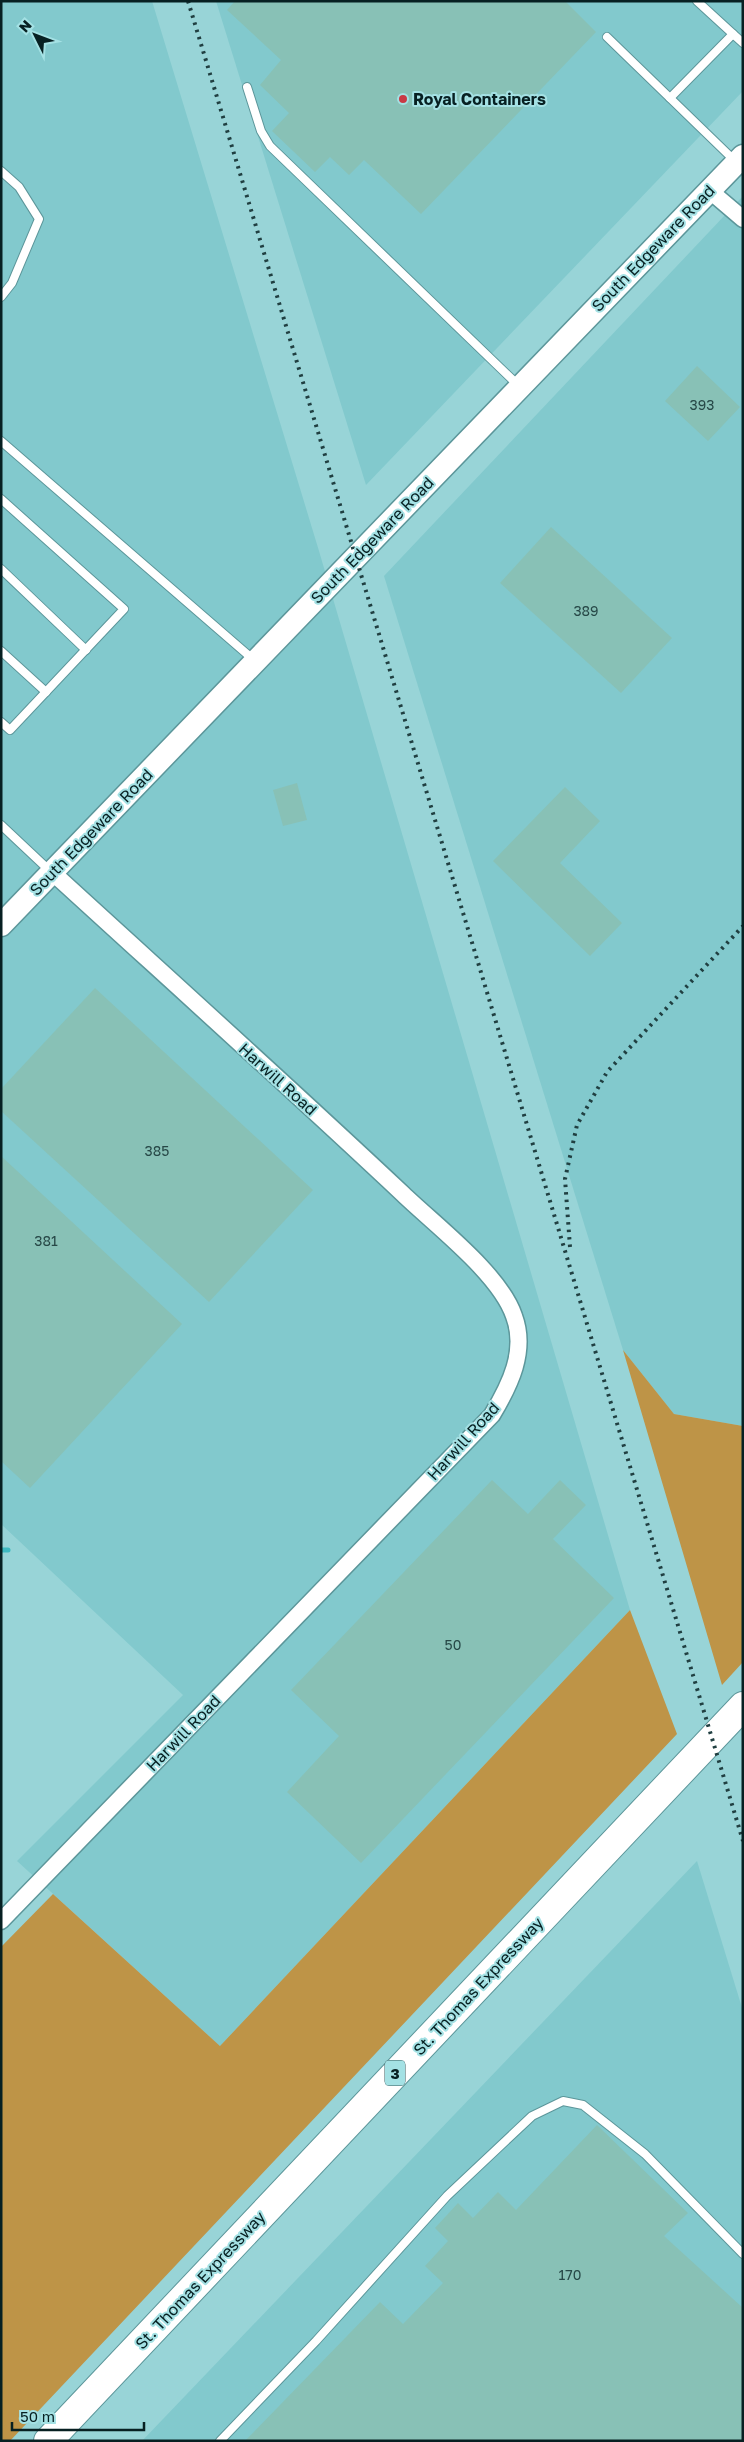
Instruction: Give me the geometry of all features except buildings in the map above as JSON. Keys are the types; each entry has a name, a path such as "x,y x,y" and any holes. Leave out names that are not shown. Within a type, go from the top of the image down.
{"highway":[{"name":"St. Thomas Expressway","path":"48,2441 743,1706"}],"main road":[{"name":"South Edgeware Road","path":"1,925 740,159"}],"street":[{"path":"710,190 743,219"},
{"name":"Harwill Road","path":"1,1921 492,1415 509,1387 516,1361 518,1337 514,1316 502,1293 481,1268 349,1143 52,872"}],"lane":[{"path":"697,1 743,43"},
{"path":"670,98 733,34"},
{"path":"607,37 670,98 740,159"},
{"path":"247,87 261,131 270,146 519,386"},
{"path":"1,171 19,187 39,219 12,283 1,297"},
{"path":"1,441 256,661"},
{"path":"1,499 124,608 10,730 1,722"},
{"path":"1,569 86,650"},
{"path":"1,651 46,692"},
{"path":"1,825 52,872"},
{"path":"220,2441 316,2341 447,2196 532,2116 563,2101 583,2105 645,2154 743,2254"}],"shaded area":[{"path":"1,1 152,1 319,551 630,1610 220,2046 17,1861 183,1695 1,1524"},
{"path":"216,1 743,1 743,91 366,485"},
{"path":"743,196 743,1426 674,1414 623,1350 384,576"},
{"path":"623,1350 674,1414 743,1426 743,1662 722,1685"},
{"path":"630,1610 677,1734 10,2441 1,2441 1,1947 53,1894 220,2046"},
{"path":"697,1861 743,2011 743,2441 142,2441"}],"waterway":[{"path":"1,1550 8,1550"}],"railway":[{"path":"188,1 743,1841"},
{"path":"570,1247 565,1179 577,1125 607,1072 743,926"}],"place":[{"name":"Royal Containers","path":"403,99"}]}
